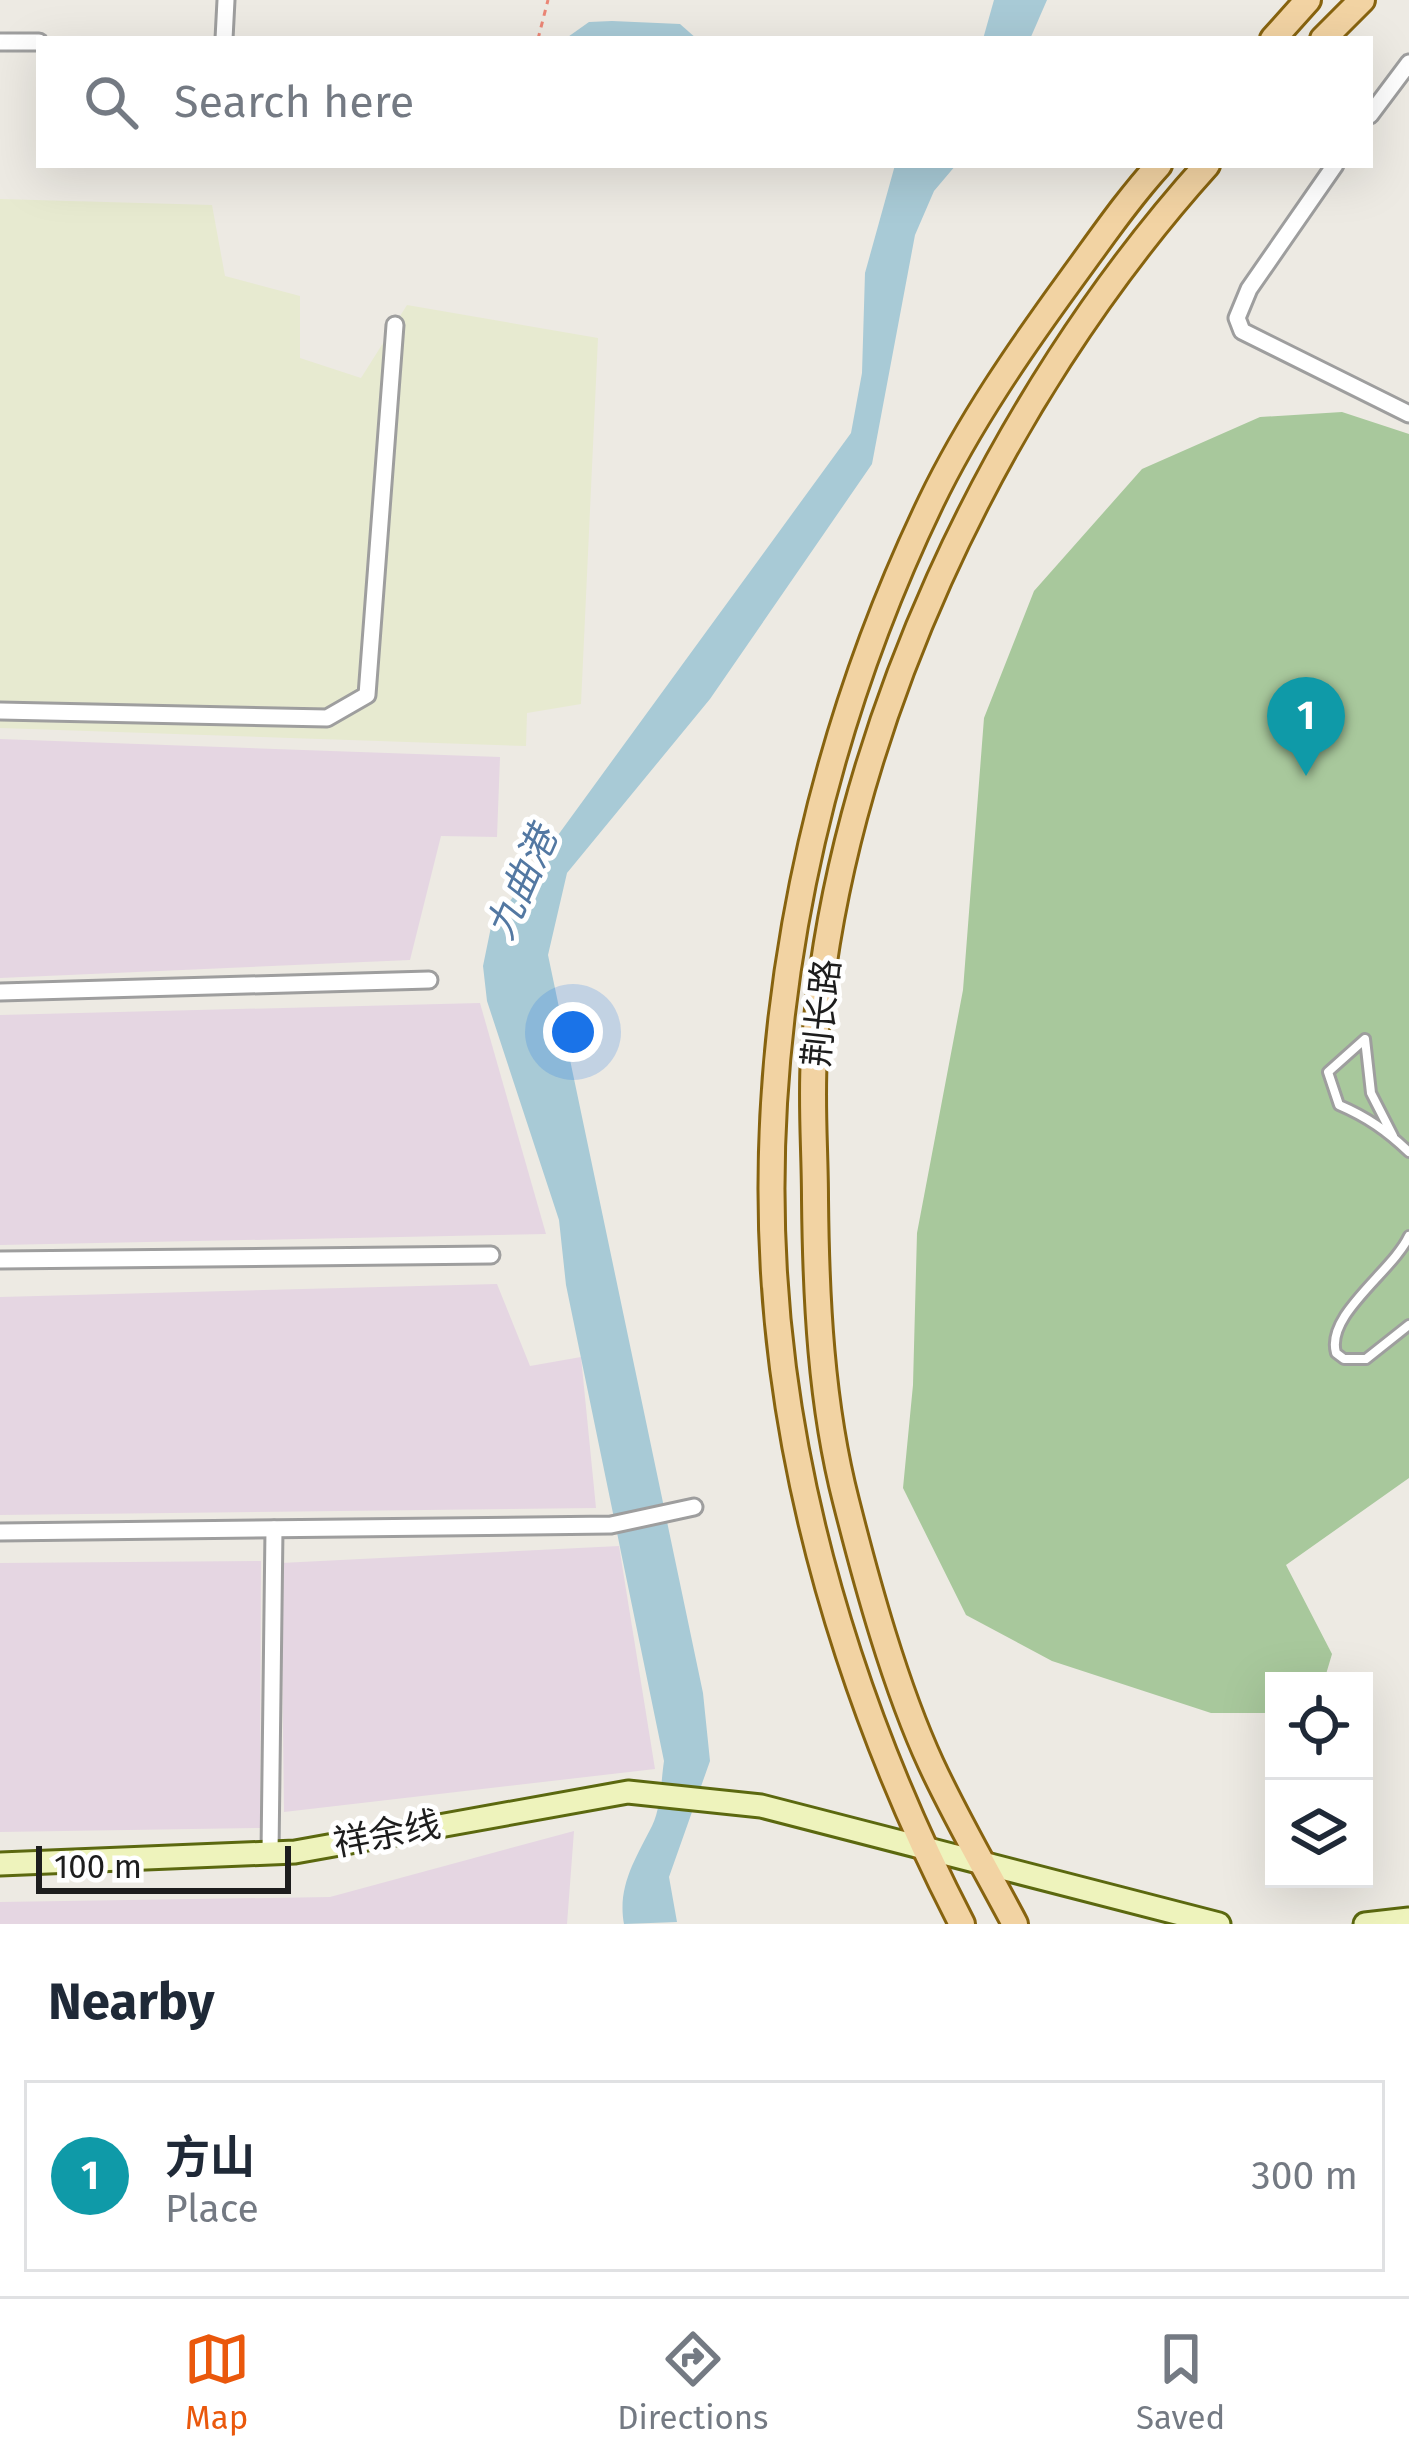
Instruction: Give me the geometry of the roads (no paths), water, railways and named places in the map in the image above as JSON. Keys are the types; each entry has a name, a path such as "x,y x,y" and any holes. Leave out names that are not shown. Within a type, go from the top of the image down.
{"main road":[{"path":"1276,36 1308,0"},
{"path":"1326,36 1363,0"},
{"name":"荆长路","path":"962,1924 924,1851 857,1683 810,1515 783,1367 774,1183 775,1094 789,961 813,836 857,683 932,501 1019,351 1157,168"},
{"name":"荆长路","path":"1015,1924 929,1762 845,1498 824,1376 815,1247 814,1056 829,937 899,671 973,503 1101,293 1205,168"}],"street":[{"path":"224,36 226,0"},
{"path":"0,42 36,42"},
{"path":"1373,111 1409,63"},
{"path":"1333,168 1249,289 1237,318 1241,331 1409,414"},
{"path":"0,711 328,718 368,695 395,325"},
{"path":"0,992 428,980"},
{"path":"0,1260 490,1255"},
{"path":"0,1532 611,1525 694,1507"},
{"path":"270,1853 274,1529"},
{"name":"祥余线","path":"0,1864 270,1853 628,1792 723,1799 924,1851 981,1859 1219,1924"},
{"path":"1365,1924 1409,1919"}],"lane":[{"path":"1393,1136 1371,1093 1365,1039 1328,1072 1339,1105 1393,1136 1409,1152"},
{"path":"1409,1236 1390,1268 1339,1324 1336,1353 1344,1359 1366,1359 1409,1325"}],"water":[{"path":"994,0 1047,0 1031,36 984,36"},
{"path":"589,22 680,24 694,36 569,36"},
{"path":"894,168 953,168 934,191 915,235 872,464 710,699 567,873 548,955 703,1693 710,1761 669,1877 677,1922 624,1924 623,1897 655,1819 664,1761 566,1285 559,1220 487,1001 483,966 491,927 851,433 862,373 865,273"}],"place":[{"name":"方山","path":"1306,776"}],"water label":[{"name":"九曲港","path":"522,883"}]}
